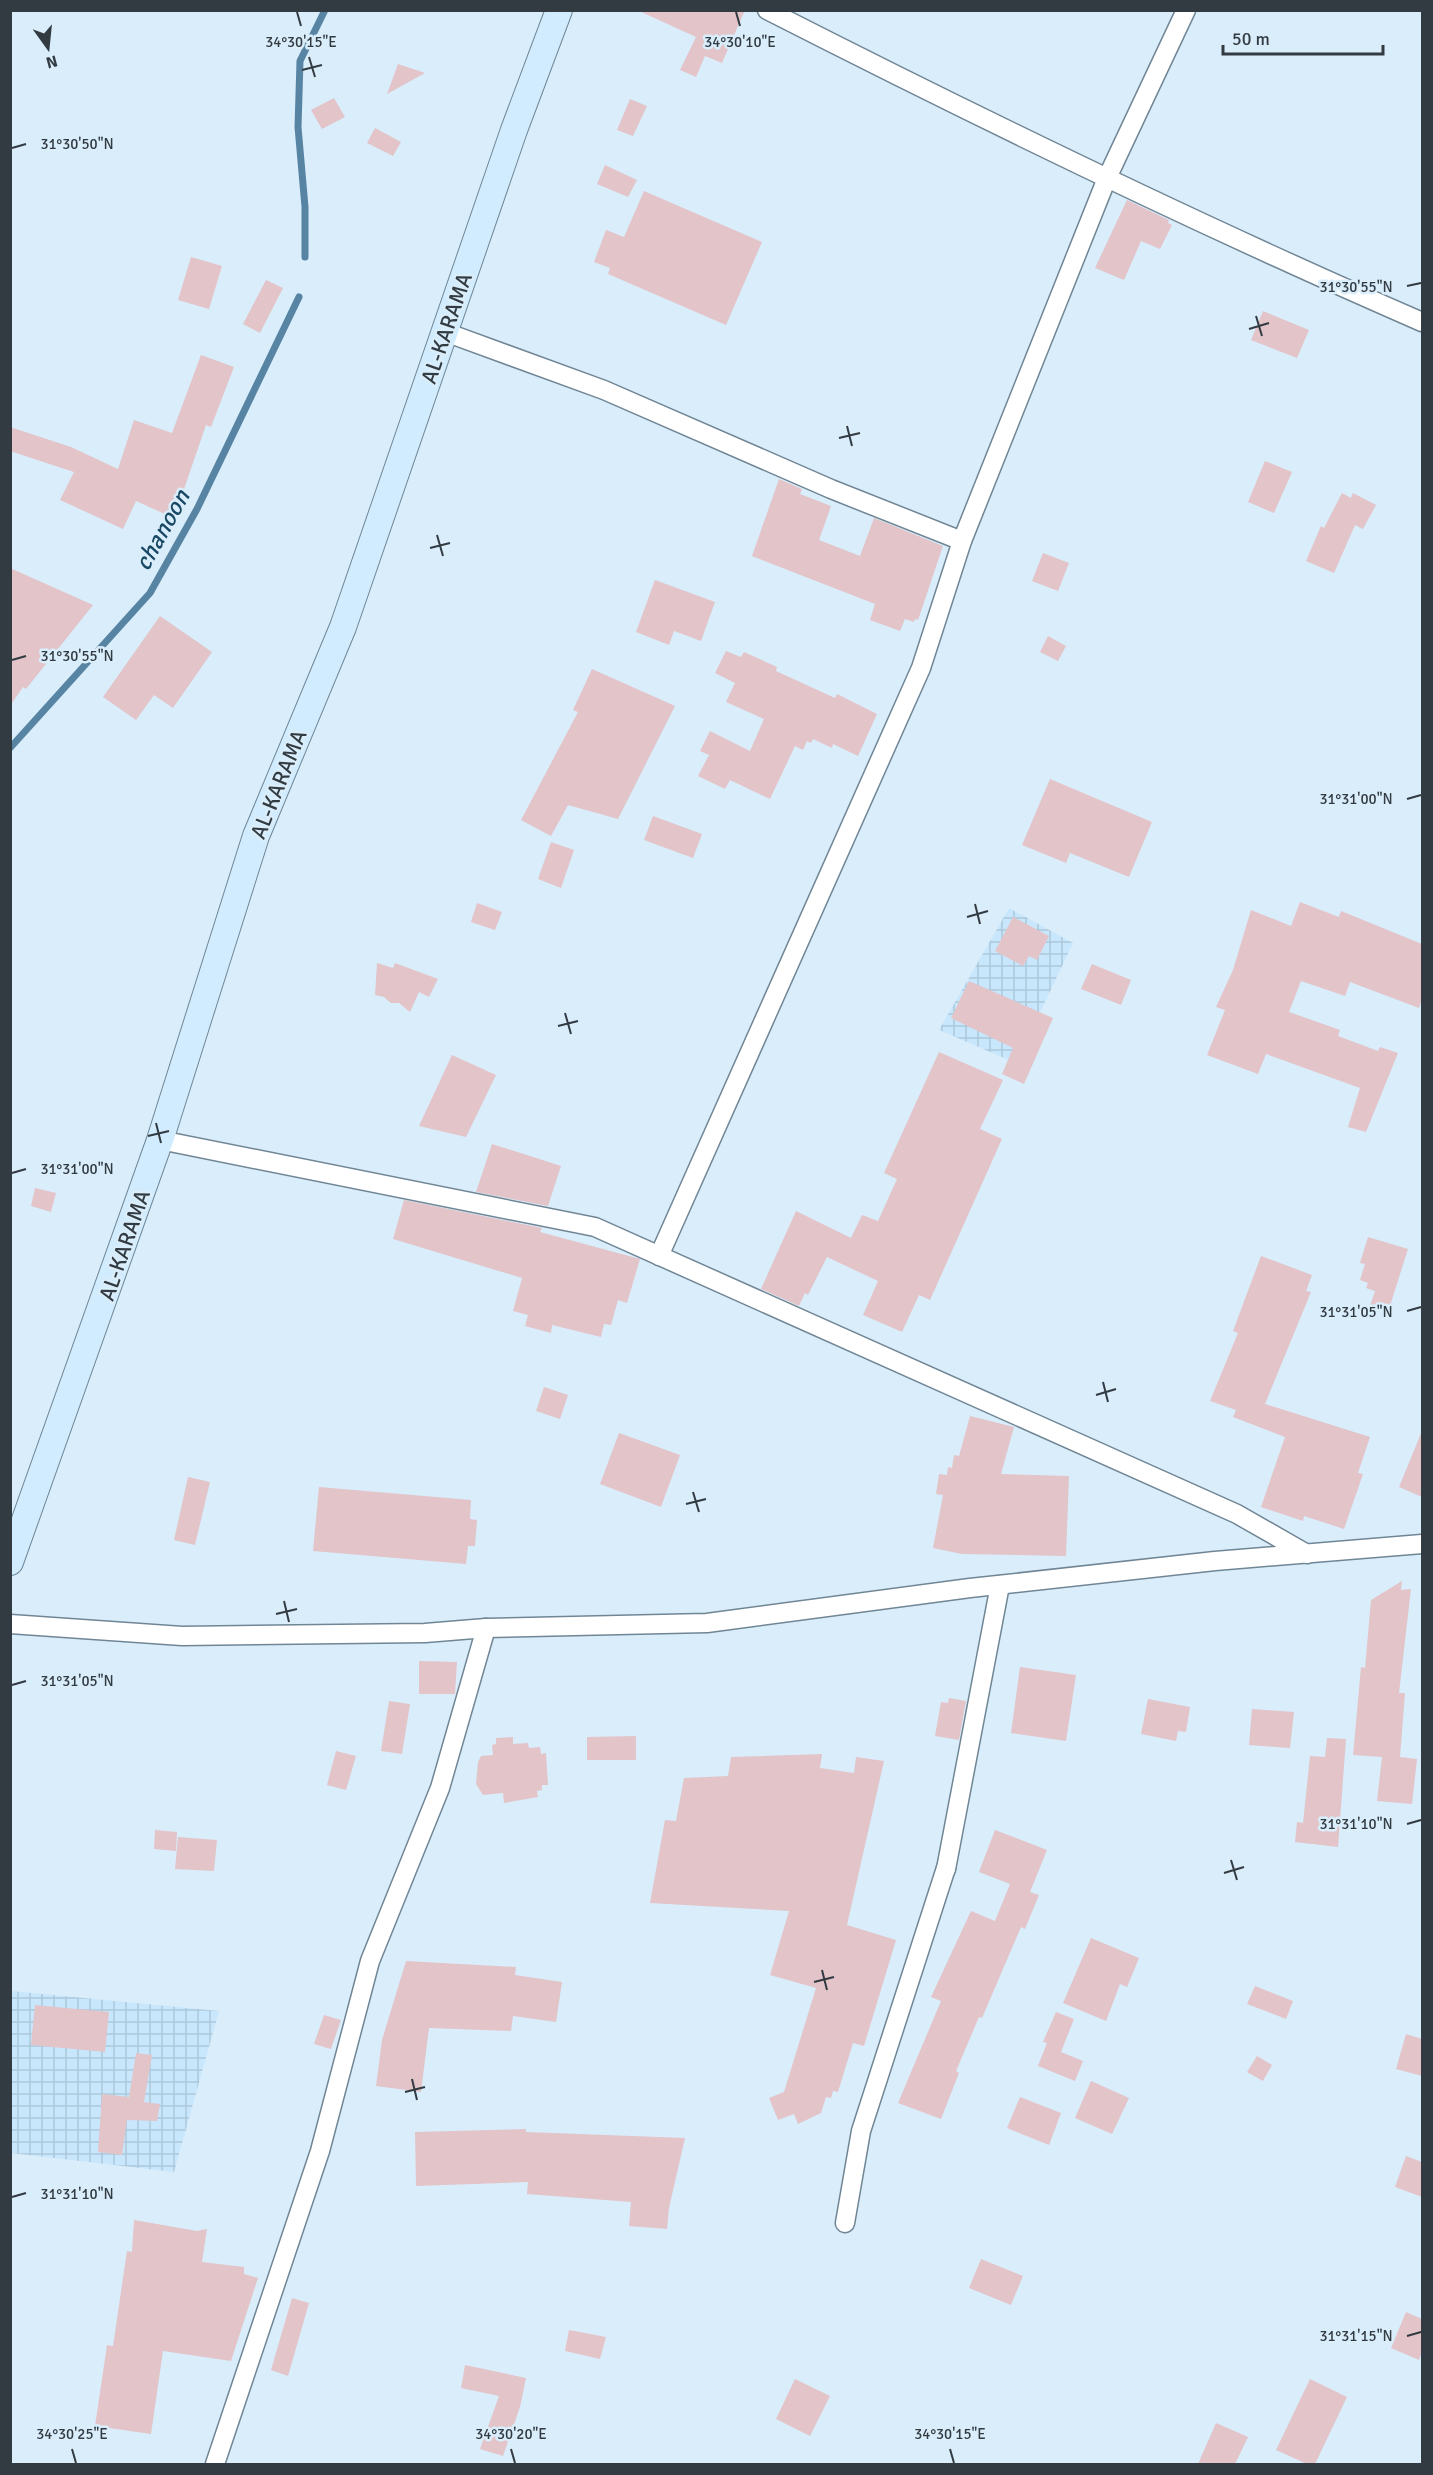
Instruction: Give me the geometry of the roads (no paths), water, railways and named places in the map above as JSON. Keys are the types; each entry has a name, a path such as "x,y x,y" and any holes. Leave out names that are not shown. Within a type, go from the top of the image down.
{"main road":[{"name":"AL-KARAMA","path":"10,1562 160,1140 256,836 344,627 514,130 559,10"}],"street":[{"path":"767,10 956,107 1422,322"},
{"path":"659,1257 921,668 962,542 1107,178 1186,10"},
{"path":"445,332 604,390 831,489 962,542"},
{"path":"160,1140 595,1227 1227,1510 1307,1554"},
{"path":"10,1624 182,1636 425,1633 486,1628 707,1623 1000,1585 1422,1544"},
{"path":"845,2223 861,2131 946,1868 1000,1585"},
{"path":"215,2464 320,2151 370,1961 440,1788 486,1628"}],"waterway":[{"name":"chanoon","path":"305,257 305,207 298,127 300,61 325,10"},
{"name":"chanoon","path":"10,748 150,593 197,509 299,297"}]}
